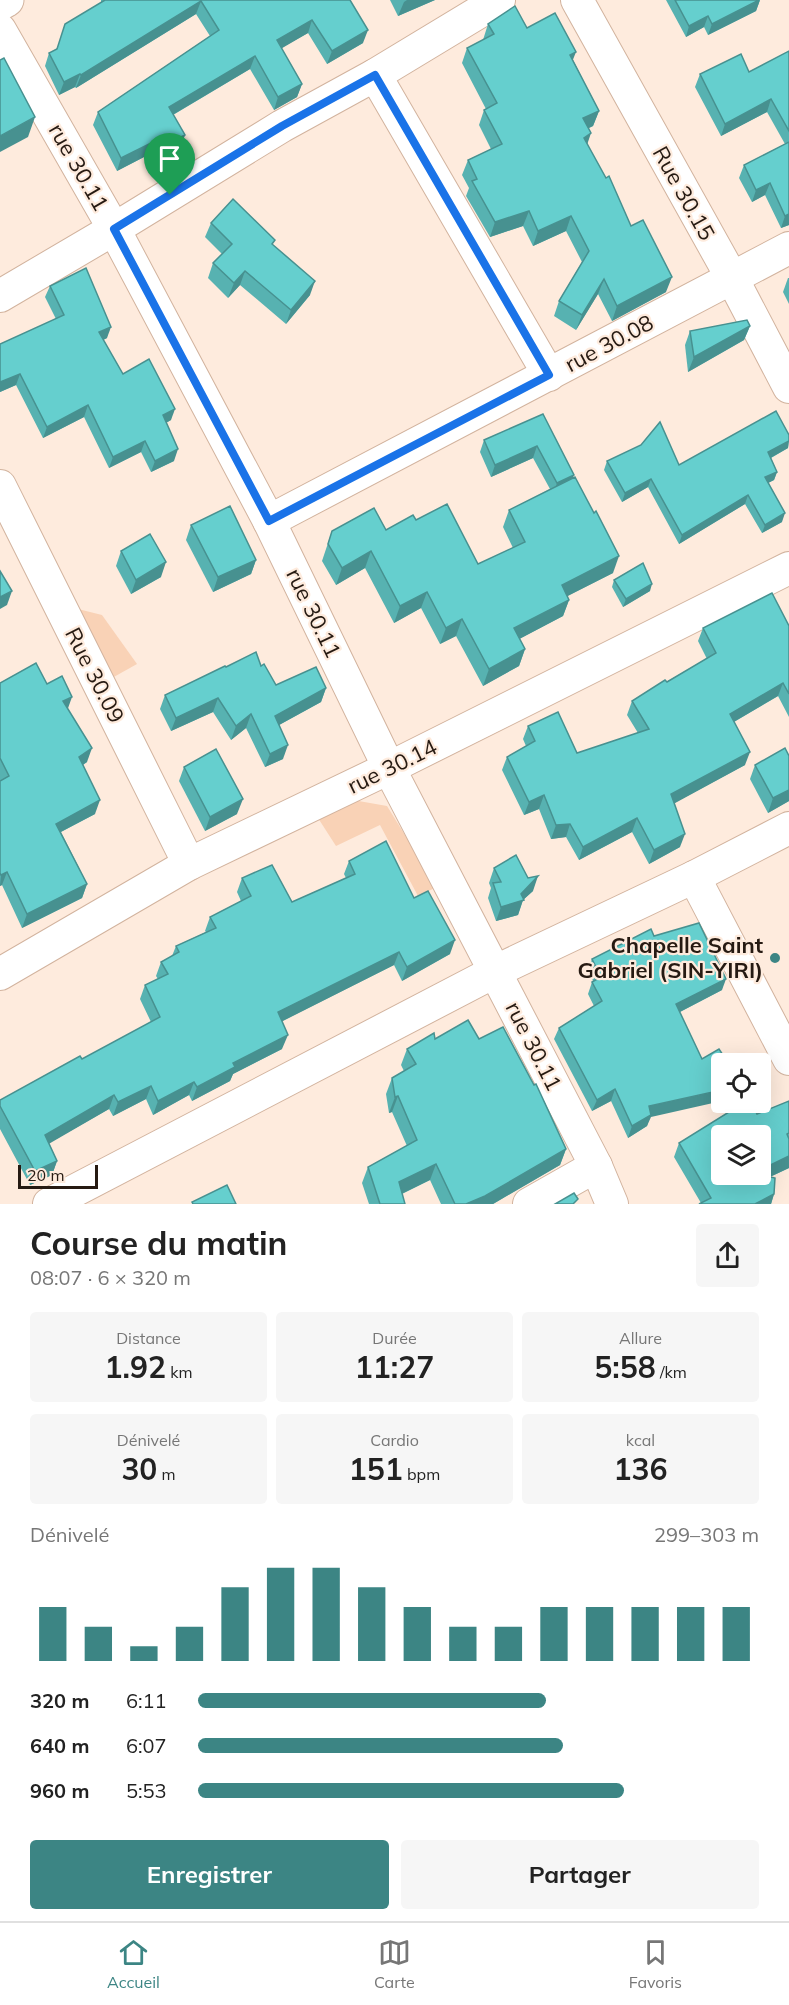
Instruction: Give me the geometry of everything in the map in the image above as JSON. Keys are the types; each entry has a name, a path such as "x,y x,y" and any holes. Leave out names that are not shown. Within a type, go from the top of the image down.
{"street":[{"path":"0,4 7,0"},
{"path":"0,296 282,126 375,75 499,0"},
{"name":"Rue 30.15","path":"577,0 732,278 789,387"},
{"name":"rue 30.11","path":"0,30 114,229 269,521 389,768 596,1166 612,1204"},
{"path":"375,75 549,375"},
{"name":"rue 30.08","path":"269,521 789,248"},
{"name":"Rue 30.09","path":"0,486 189,864"},
{"name":"rue 30.14","path":"3,966 189,864 389,768 789,568"},
{"path":"49,1204 496,971 694,877 789,828"},
{"path":"694,877 789,1059"},
{"path":"529,1204 596,1166"}],"shaded area":[{"path":"78,609 102,615 137,664 112,678"},
{"path":"353,800 387,806 437,887 418,896 380,825 336,846 318,818"}],"building":[{"path":"105,0 350,0 368,30 332,51 312,20 277,40 302,84 278,97 255,56 169,107 185,135 152,151 149,144 121,158 98,112 219,30 201,1 81,75 64,82 49,53 57,49 65,24"},
{"path":"675,0 759,0 712,24 708,16 689,26"},
{"path":"515,6 527,28 555,13 576,52 570,55 599,111 583,118 591,133 584,138 606,178 609,176 631,226 643,220 672,277 617,306 604,279 582,315 559,301 589,251 571,216 538,231 529,211 495,222 472,181 477,179 468,160 502,144 484,110 497,103 467,48 494,34 488,24"},
{"path":"789,51 789,131 771,99 725,124 700,74 741,54 749,72"},
{"path":"4,58 35,117 0,136 0,60"},
{"path":"789,142 789,214 785,216 770,183 756,190 744,165"},
{"path":"233,199 275,240 272,244 315,281 291,310 245,271 234,283 213,263 232,244 211,223"},
{"path":"86,268 111,327 99,332 123,374 149,359 175,409 163,415 178,449 155,461 145,441 113,457 88,405 47,427 20,374 0,382 0,344 64,315 50,286"},
{"path":"747,320 750,326 694,357 690,331"},
{"path":"776,411 789,435 789,441 768,452 777,472 765,477 785,513 765,525 748,495 682,535 651,479 625,493 607,461 641,445 660,422 679,465"},
{"path":"543,414 574,475 557,483 537,446 495,465 484,440"},
{"path":"575,477 594,513 596,511 619,556 562,585 569,600 514,628 525,649 489,669 462,619 446,628 427,592 400,606 371,551 342,568 328,544 332,531 374,508 386,530 413,515 416,520 447,504 478,564 525,542 509,510"},
{"path":"230,506 256,560 218,577 191,525"},
{"path":"150,534 166,562 136,580 121,551"},
{"path":"643,563 652,584 626,599 614,580"},
{"path":"0,571 12,591 0,597"},
{"path":"772,593 789,626 789,694 783,683 730,714 750,752 671,794 685,834 654,850 637,818 583,847 570,824 556,825 544,795 529,802 507,757 535,741 528,726 558,712 577,753 649,729 632,701 665,680 667,682 716,653 703,628"},
{"path":"256,652 261,666 264,664 276,685 316,667 326,688 275,716 288,745 270,754 251,714 236,726 218,698 176,718 165,695"},
{"path":"36,663 47,684 62,676 72,697 63,701 92,748 79,757 100,800 56,824 87,884 27,914 7,872 1,875 0,873 0,781 9,776 0,758 0,683"},
{"path":"785,748 789,756 789,790 773,798 755,765"},
{"path":"216,749 243,799 210,817 184,767"},
{"path":"386,841 414,898 428,891 455,940 407,967 399,952 278,1012 288,1035 233,1063 235,1067 197,1087 194,1082 158,1101 151,1086 118,1102 114,1095 45,1135 57,1161 35,1171 0,1106 0,1100 80,1056 82,1059 160,1017 145,985 168,974 161,962 179,952 176,946 216,928 210,917 251,896 242,878 272,865 292,902 355,874 349,861"},
{"path":"516,855 528,878 538,876 521,894 524,900 501,907 493,883 501,882 494,868"},
{"path":"699,923 726,979 676,1004 702,1059 711,1054 711,1092 649,1106 651,1115 632,1126 615,1089 597,1100 559,1028 602,1001 592,982 601,977 592,959 651,929 654,936"},
{"path":"468,1020 479,1039 503,1027 534,1085 536,1084 566,1149 485,1196 466,1204 455,1204 436,1164 399,1182 405,1204 380,1204 368,1167 417,1140 398,1096 395,1097 392,1078 416,1064 407,1049 434,1033 435,1039"},
{"path":"789,1101 789,1133 787,1134 789,1156 771,1165 771,1125 711,1125 711,1185 771,1185 771,1177 775,1178 774,1194 755,1204 699,1204 711,1198 679,1143 727,1113 771,1113 771,1108"},
{"path":"227,1185 236,1204 193,1204 192,1202"},
{"path":"574,1193 578,1199 573,1204 555,1204"}],"place":[{"name":"Chapelle Saint Gabriel (SIN-YIRI)","path":"775,958"}],"route":[{"path":"375,75 549,375 269,521 114,229 170,195 282,126 375,75"}]}
